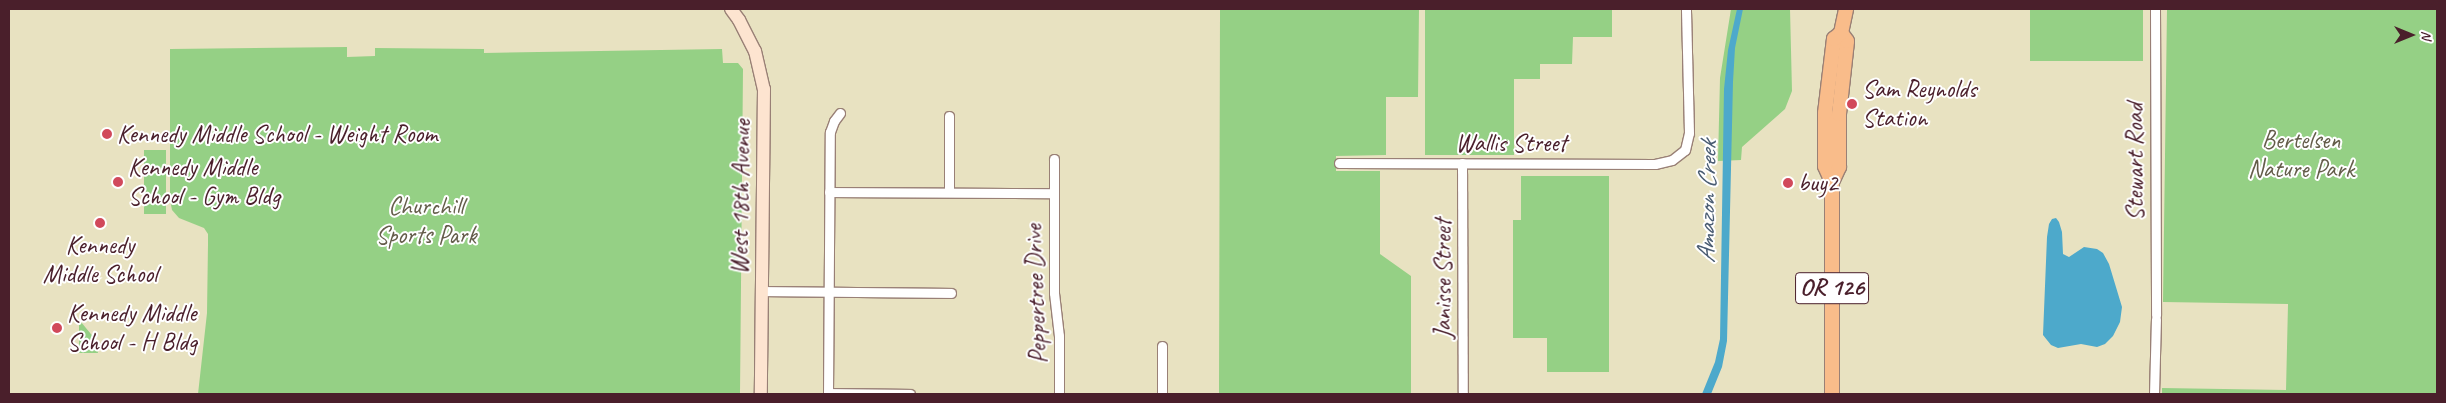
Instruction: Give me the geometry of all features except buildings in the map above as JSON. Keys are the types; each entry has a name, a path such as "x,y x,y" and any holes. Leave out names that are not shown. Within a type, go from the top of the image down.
{"main road":[{"name":"OR 126","path":"1832,394 1832,182 1825,166 1826,104 1834,39 1842,33 1846,9"}],"street":[{"name":"West 18th Avenue","path":"731,9 740,20 754,50 764,89 761,394"},
{"name":"Wallis Street","path":"1339,163 1664,163 1681,155 1688,142 1686,9"},
{"name":"Stewart Road","path":"2154,394 2156,317 2155,9"},
{"path":"840,113 834,121 830,132 828,394 910,394"},
{"path":"949,116 949,192"},
{"name":"Peppertree Drive","path":"1054,160 1054,293 1059,336 1058,394"},
{"name":"Janisse Street","path":"1462,163 1463,394"},
{"name":"Peppertree Drive","path":"829,192 1054,193"},
{"path":"762,291 952,293"},
{"path":"1162,346 1162,394"}],"green space":[{"path":"1220,9 1419,9 1418,97 1386,97 1386,155 1336,156 1336,171 1380,171 1380,254 1411,276 1411,394 1219,394"},
{"path":"1425,9 1612,9 1612,37 1573,37 1572,64 1540,64 1540,79 1514,79 1514,155 1425,155"},
{"path":"1731,9 1790,9 1792,91 1785,109 1742,147 1741,160 1718,161 1720,78"},
{"path":"2030,9 2143,9 2143,61 2030,61"},
{"name":"Bertelsen Nature Park","path":"2167,9 2437,9 2437,394 2162,394 2162,388 2286,390 2288,304 2163,302"},
{"name":"Churchill Sports Park","path":"347,47 347,57 375,56 375,48 484,49 484,53 722,49 723,63 738,63 743,69 740,394 198,394 207,313 208,234 204,228 179,218 172,210 170,200 170,49"},
{"path":"144,150 166,150 166,214 144,214"},
{"path":"1521,176 1609,176 1609,372 1547,372 1547,338 1513,338 1513,220 1521,220"},
{"path":"81,322 95,339 98,353 79,353 79,323"}],"water":[{"path":"1737,9 1743,9 1735,48 1733,82 1727,341 1722,367 1711,394 1702,394 1715,362 1720,339 1724,89 1728,50"},
{"path":"2056,218 2062,232 2063,254 2069,257 2084,247 2097,249 2103,253 2109,264 2122,307 2120,322 2113,336 2105,344 2097,347 2081,344 2058,348 2051,345 2043,335 2047,237 2049,224 2052,219"}],"place":[{"name":"Sam Reynolds Station","path":"1852,104"},
{"name":"Kennedy Middle School - Weight Room","path":"107,134"},
{"name":"Kennedy Middle School - Gym Bldg","path":"118,182"},
{"name":"buy2","path":"1788,183"},
{"name":"Kennedy Middle School","path":"100,223"},
{"name":"Kennedy Middle School - H Bldg","path":"57,328"}],"water label":[{"name":"Amazon Creek","path":"1707,202"}]}
